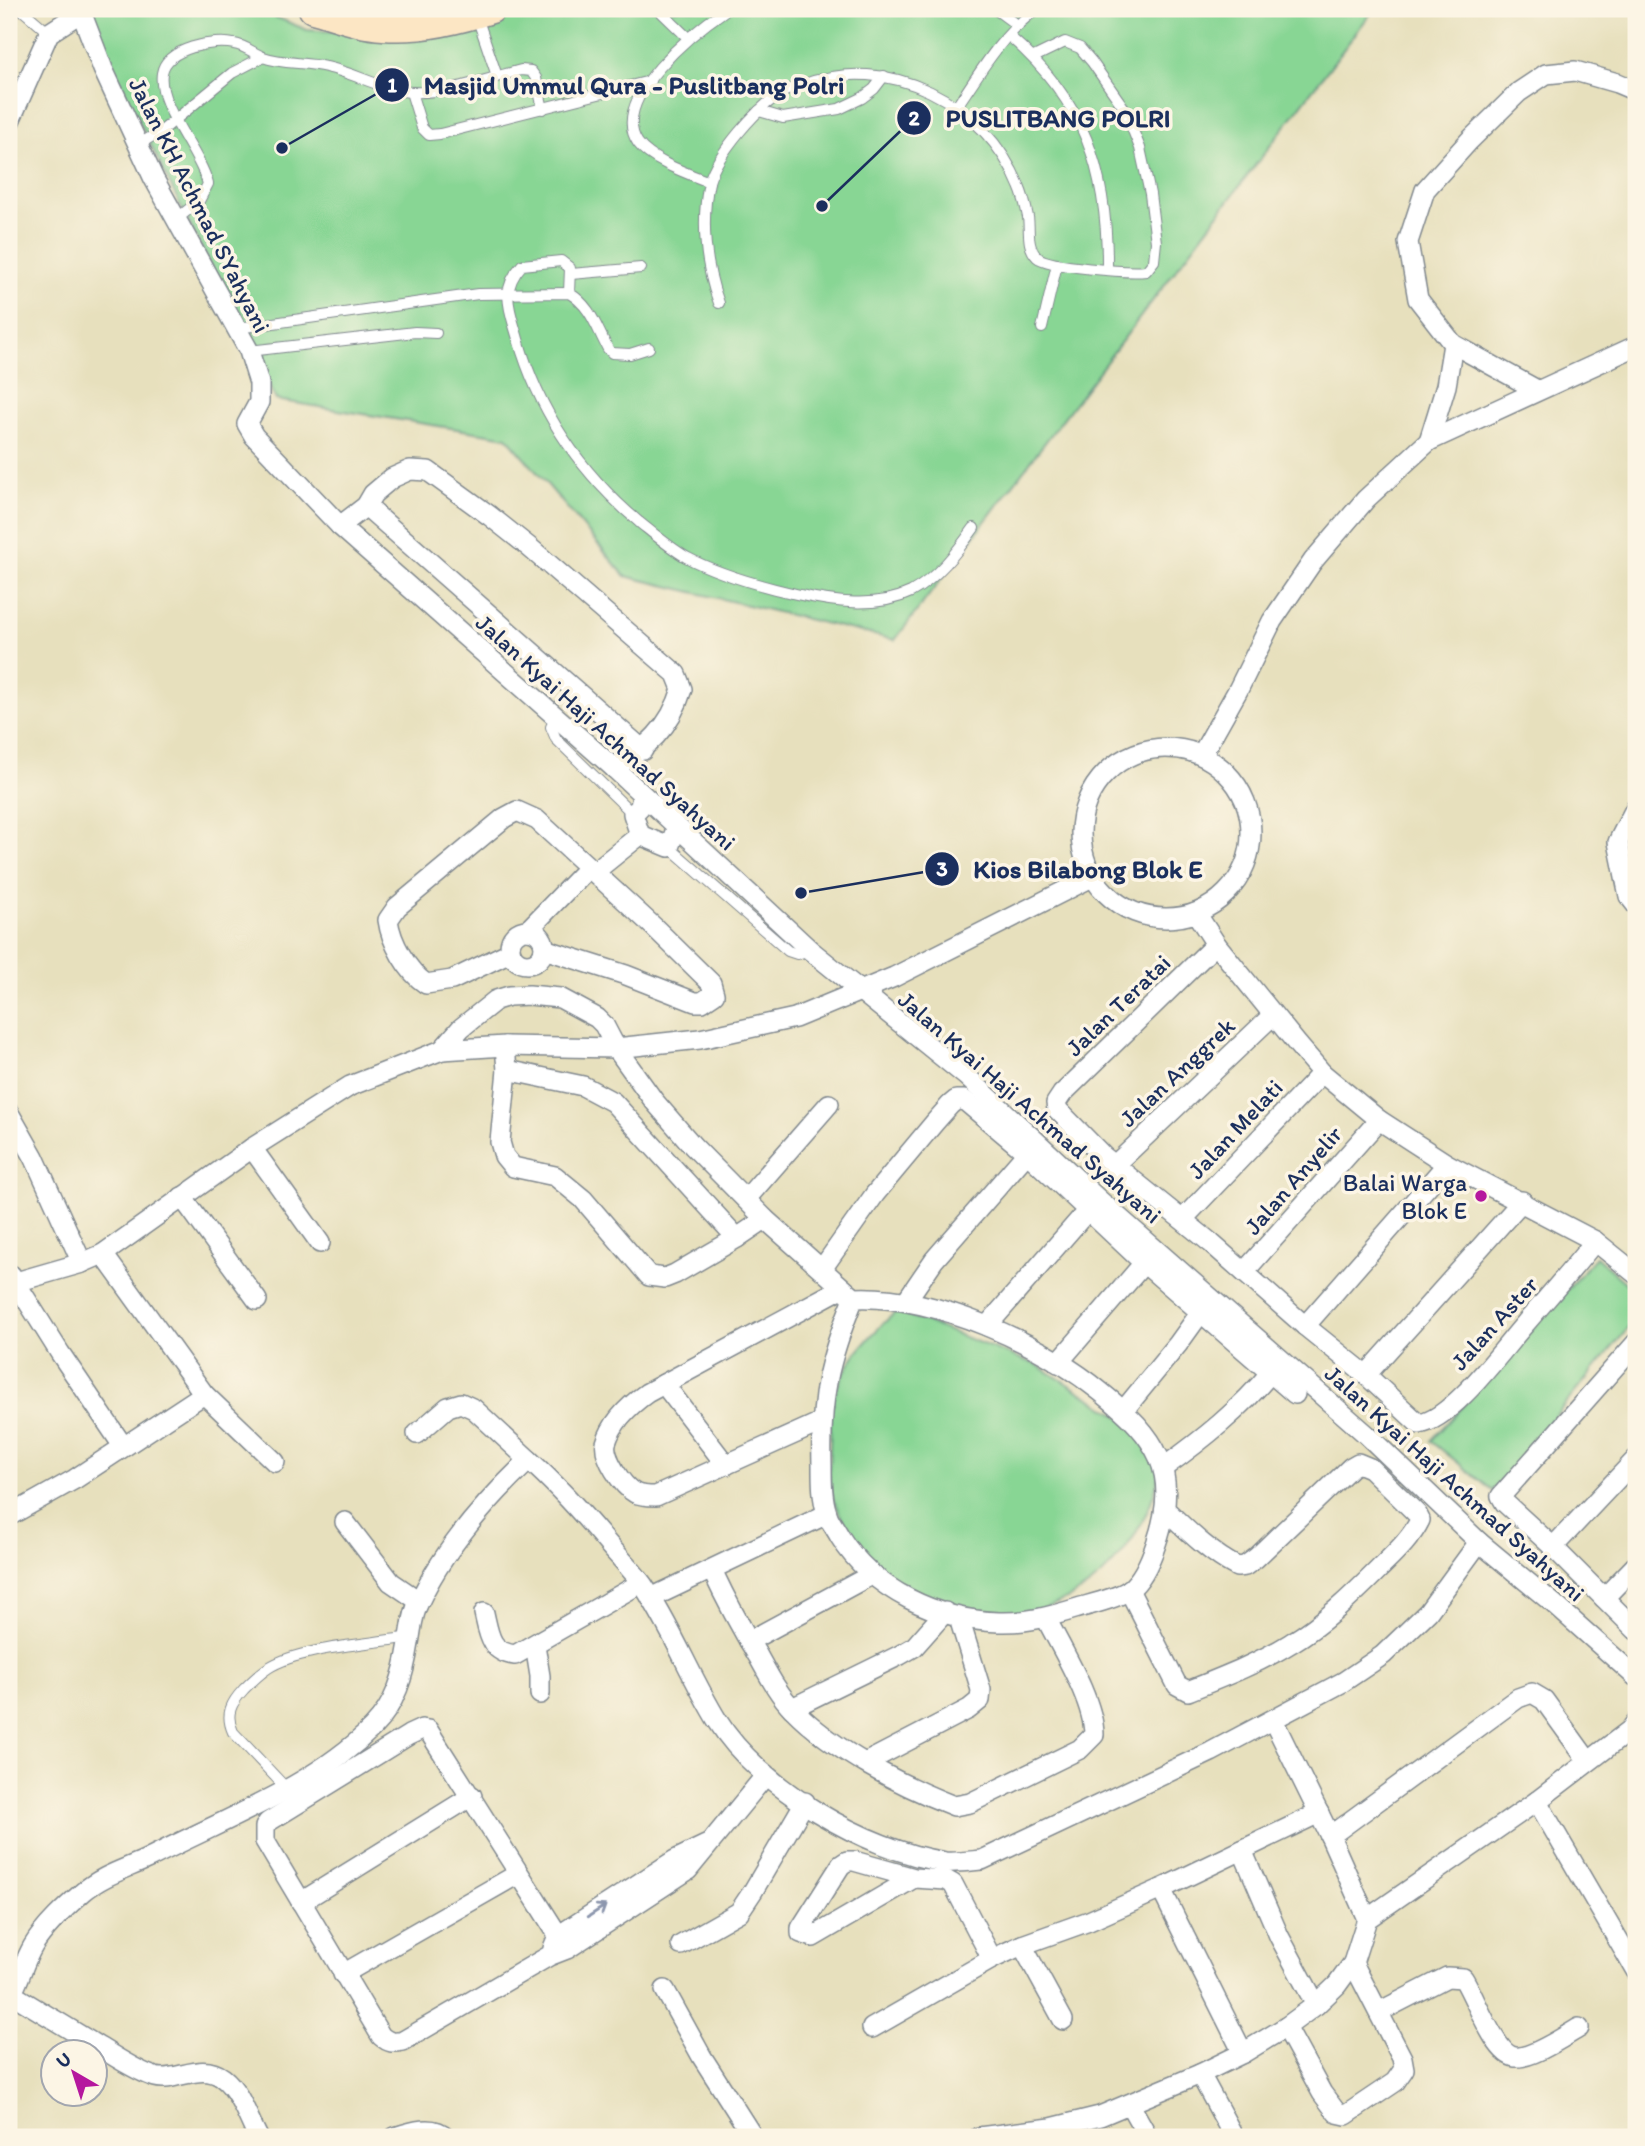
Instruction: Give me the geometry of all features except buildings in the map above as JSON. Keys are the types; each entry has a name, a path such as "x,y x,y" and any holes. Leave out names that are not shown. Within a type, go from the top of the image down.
{"main road":[{"path":"313,9 359,22 393,17 440,22 480,10"}],"street":[{"path":"9,124 49,33 80,11"},
{"name":"Jalan KH Achmad SYahyani","path":"80,11 154,178 249,351 257,376 259,402 247,424"},
{"path":"1537,390 1452,344 1418,299 1408,242 1425,190 1469,141 1519,92 1546,74 1575,71 1636,91"},
{"path":"1429,440 1446,386 1452,344"},
{"path":"1202,754 1272,621 1313,561 1366,499 1429,440 1636,346"},
{"name":"Jalan Kyai Haji Achmad Syahyani","path":"247,424 254,436 340,526 614,768 810,950 966,1076 1099,1200 1366,1434 1479,1542 1636,1677"},
{"path":"340,526 366,506 373,494 392,478 410,470 428,471 529,547 676,674 682,689 678,703 661,731 643,750 614,768"},
{"path":"366,506 643,750"},
{"path":"1172,746 1202,754 1230,774 1247,802 1253,835 1245,868 1225,895 1196,913 1167,919 1138,914 1111,900 1092,877 1081,848 1082,817 1093,788 1114,765 1141,750 1172,746"},
{"path":"642,795 640,807 633,814 640,835 669,847 677,827"},
{"path":"1636,807 1618,842 1629,896 1636,905"},
{"path":"528,930 540,936 544,949 538,961 526,965 514,958 452,980 426,984 408,967 389,930 388,920 397,907 504,818 517,811 537,820 591,870 711,984 714,994 702,1002 695,1002 626,975 544,949"},
{"path":"509,996 514,958 511,939 515,934 528,930 591,870 640,835"},
{"path":"123,1446 12,1279 82,1263 103,1254 252,1148 349,1086 442,1050 505,1046 616,1048 700,1039 795,1018 894,977 1092,877"},
{"path":"1196,913 1216,944 1322,1073 1379,1120 1447,1164 1595,1241 1636,1274"},
{"name":"Jalan Teratai","path":"1115,1165 1061,1114 1056,1103 1062,1094 1216,944"},
{"path":"442,1050 461,1028 496,999 509,996 560,998 597,1018 654,1101 765,1219 848,1293"},
{"name":"Jalan Anggrek","path":"1115,1165 1273,1015"},
{"path":"505,1046 507,1070 500,1142 504,1156 513,1167 555,1176 583,1199 649,1276 656,1279 675,1274 765,1219"},
{"path":"507,1070 583,1086 612,1102 737,1238"},
{"name":"Jalan Melati","path":"1183,1219 1322,1073"},
{"path":"822,1269 875,1194 950,1105 956,1100 968,1102 1027,1153 1144,1263 1295,1394"},
{"path":"746,1199 829,1104"},
{"path":"9,1113 34,1157 82,1263"},
{"name":"Jalan Anyelir","path":"1244,1272 1379,1120"},
{"path":"252,1148 320,1243"},
{"path":"906,1301 943,1250 1027,1153"},
{"path":"1305,1326 1447,1164"},
{"path":"1115,1165 1183,1219 1305,1326 1366,1375 1522,1201"},
{"path":"182,1197 257,1300"},
{"path":"987,1326 1088,1210"},
{"name":"Jalan Aster","path":"1366,1375 1419,1424 1437,1417 1473,1384 1558,1288 1595,1241"},
{"path":"103,1254 204,1394 275,1462"},
{"path":"1058,1363 1144,1263"},
{"path":"821,1422 656,1496 635,1493 610,1463 605,1447 610,1432 632,1404 664,1384 848,1293 906,1301 987,1326 1058,1363 1094,1386 1124,1410 1154,1444 1167,1485 1166,1510 1146,1568 1129,1590 1097,1603 1046,1618 999,1622 952,1615 896,1592 871,1575 853,1557 827,1514 822,1484 821,1422 826,1380 848,1293"},
{"path":"1124,1410 1201,1312"},
{"path":"1636,1343 1501,1496 1504,1503 1553,1547 1636,1630"},
{"path":"1163,1468 1195,1445 1239,1406 1271,1372"},
{"path":"664,1384 726,1465"},
{"path":"9,1516 75,1479 204,1394"},
{"path":"417,1434 448,1407 461,1403 474,1409 569,1500 646,1591 717,1720 737,1749 765,1776 848,1829 898,1851 948,1862 982,1860 1273,1720 1343,1682 1383,1655 1428,1612 1479,1542"},
{"path":"1553,1547 1636,1459"},
{"path":"258,2137 233,2090 222,2077 207,2071 159,2078 150,2075 10,1997 32,1947 90,1886 286,1788 337,1757 382,1717 401,1683 413,1617 419,1601 464,1532 493,1496 529,1460"},
{"path":"1129,1590 1177,1685 1188,1691 1253,1664 1293,1643 1323,1620 1371,1576 1399,1548 1420,1521 1417,1514 1370,1468 1358,1463 1245,1566 1237,1567 1223,1560 1166,1510"},
{"path":"484,1614 495,1647 503,1653 515,1655 646,1591 712,1570 827,1514"},
{"path":"345,1522 391,1582 419,1601"},
{"path":"1604,1598 1636,1565"},
{"path":"712,1570 773,1683 792,1708 832,1743 865,1763 947,1804 958,1806 970,1803 1080,1749 1094,1735 1094,1722 1088,1705 1046,1618"},
{"path":"749,1641 871,1575"},
{"path":"792,1708 914,1647 952,1615"},
{"path":"865,1763 969,1709 980,1700 981,1690 952,1615"},
{"path":"535,1646 540,1694"},
{"path":"1330,1836 1518,1698 1532,1693 1544,1700 1588,1761"},
{"path":"1273,1720 1330,1836 1367,1920"},
{"path":"979,2137 1051,2128 1100,2116 1200,2074 1243,2053 1286,2027 1337,1985 1353,1963 1367,1920 1537,1801 1630,1731 1636,1722"},
{"path":"558,1947 518,1874 428,1730 422,1729 409,1735 268,1822 265,1841 381,2036 394,2043 558,1947 675,1860 713,1841 765,1776"},
{"path":"301,1902 471,1796"},
{"path":"1537,1801 1636,1971"},
{"path":"681,1945 738,1912 805,1802"},
{"path":"872,2028 992,1959 1161,1889 1319,1813"},
{"path":"1242,1850 1279,1936 1316,2005"},
{"path":"888,1870 898,1851"},
{"path":"914,1878 813,1937 801,1933 801,1928 841,1865 854,1861 914,1878 946,1880 953,1884 992,1959"},
{"path":"343,1974 518,1874"},
{"path":"1161,1889 1243,2053"},
{"path":"1023,1945 1063,2020"},
{"path":"1286,2027 1322,2093 1337,2113 1346,2115 1395,2082 1404,2069 1402,2058 1353,1963"},
{"path":"1379,2012 1447,1977 1455,1976 1463,1978 1497,2043 1511,2056 1517,2058 1528,2055 1579,2028"},
{"path":"665,1990 702,2057 753,2137"},
{"path":"1200,2074 1234,2137"},
{"path":"1130,2105 1148,2137"},
{"path":"395,2137 421,2130 442,2133 446,2137"}],"lane":[{"path":"21,9 49,33"},
{"path":"658,9 688,38"},
{"path":"709,182 654,157 636,141 631,116 650,81 688,38 727,9"},
{"path":"995,9 1018,26"},
{"path":"957,106 1009,36 1037,9"},
{"path":"480,10 497,76"},
{"path":"1009,36 1053,78 1073,108 1087,142 1104,203 1108,229 1107,269"},
{"path":"719,303 710,280 706,244 709,182 720,160 759,111 782,93 821,78 853,74 884,76 935,93 957,106 979,126 998,148 1019,186 1028,217 1030,245 1038,258 1047,263 1143,272 1151,266 1156,255 1150,194 1140,148 1124,108 1080,48 1065,42 1034,57"},
{"path":"177,218 199,201 208,184 204,169 175,119 162,87 162,69 172,56 188,48 231,43 247,47 262,57 327,67 391,89 411,92 433,92 521,70 531,71 536,78 544,109"},
{"path":"138,145 232,73 262,57"},
{"path":"759,111 783,118 839,109 868,94 884,76"},
{"path":"411,92 422,128 429,135 650,81"},
{"path":"569,293 571,274 568,264 561,261 522,265 515,272 506,292 530,376 541,401 575,456 603,489 628,512 687,557 741,580 778,590 820,599 861,602 890,599 912,591 931,578 956,553 974,528"},
{"path":"1042,327 1057,264"},
{"path":"571,274 641,268"},
{"path":"238,328 478,293 569,293 580,299 588,309 612,353 630,354 649,348"},
{"path":"249,351 415,332 436,333"},
{"path":"556,718 551,727 556,739 633,814"},
{"path":"669,847 788,951 797,954 810,950"},
{"path":"286,1788 233,1732 228,1721 229,1710 240,1694 257,1676 278,1662 346,1646 410,1637"}],"green space":[{"path":"90,9 256,9 307,30 433,37 530,9 1374,9 895,640 625,576 507,437 276,400 113,68"},
{"path":"1596,1257 1636,1292 1636,1319 1493,1491 1431,1441"},
{"path":"897,1311 1037,1365 1132,1424 1160,1472 1142,1522 1128,1545 1112,1565 1092,1583 1070,1597 1046,1607 1019,1613 954,1611 924,1600 900,1586 878,1568 860,1547 840,1515 829,1480 831,1411 834,1396 846,1368 875,1331"}],"place":[{"name":"Masjid Ummul Qura - Puslitbang Polri","path":"282,148"},
{"name":"PUSLITBANG POLRI","path":"822,206"},
{"name":"Kios Bilabong Blok E","path":"801,893"},
{"name":"Balai Warga Blok E","path":"1481,1196"}]}
